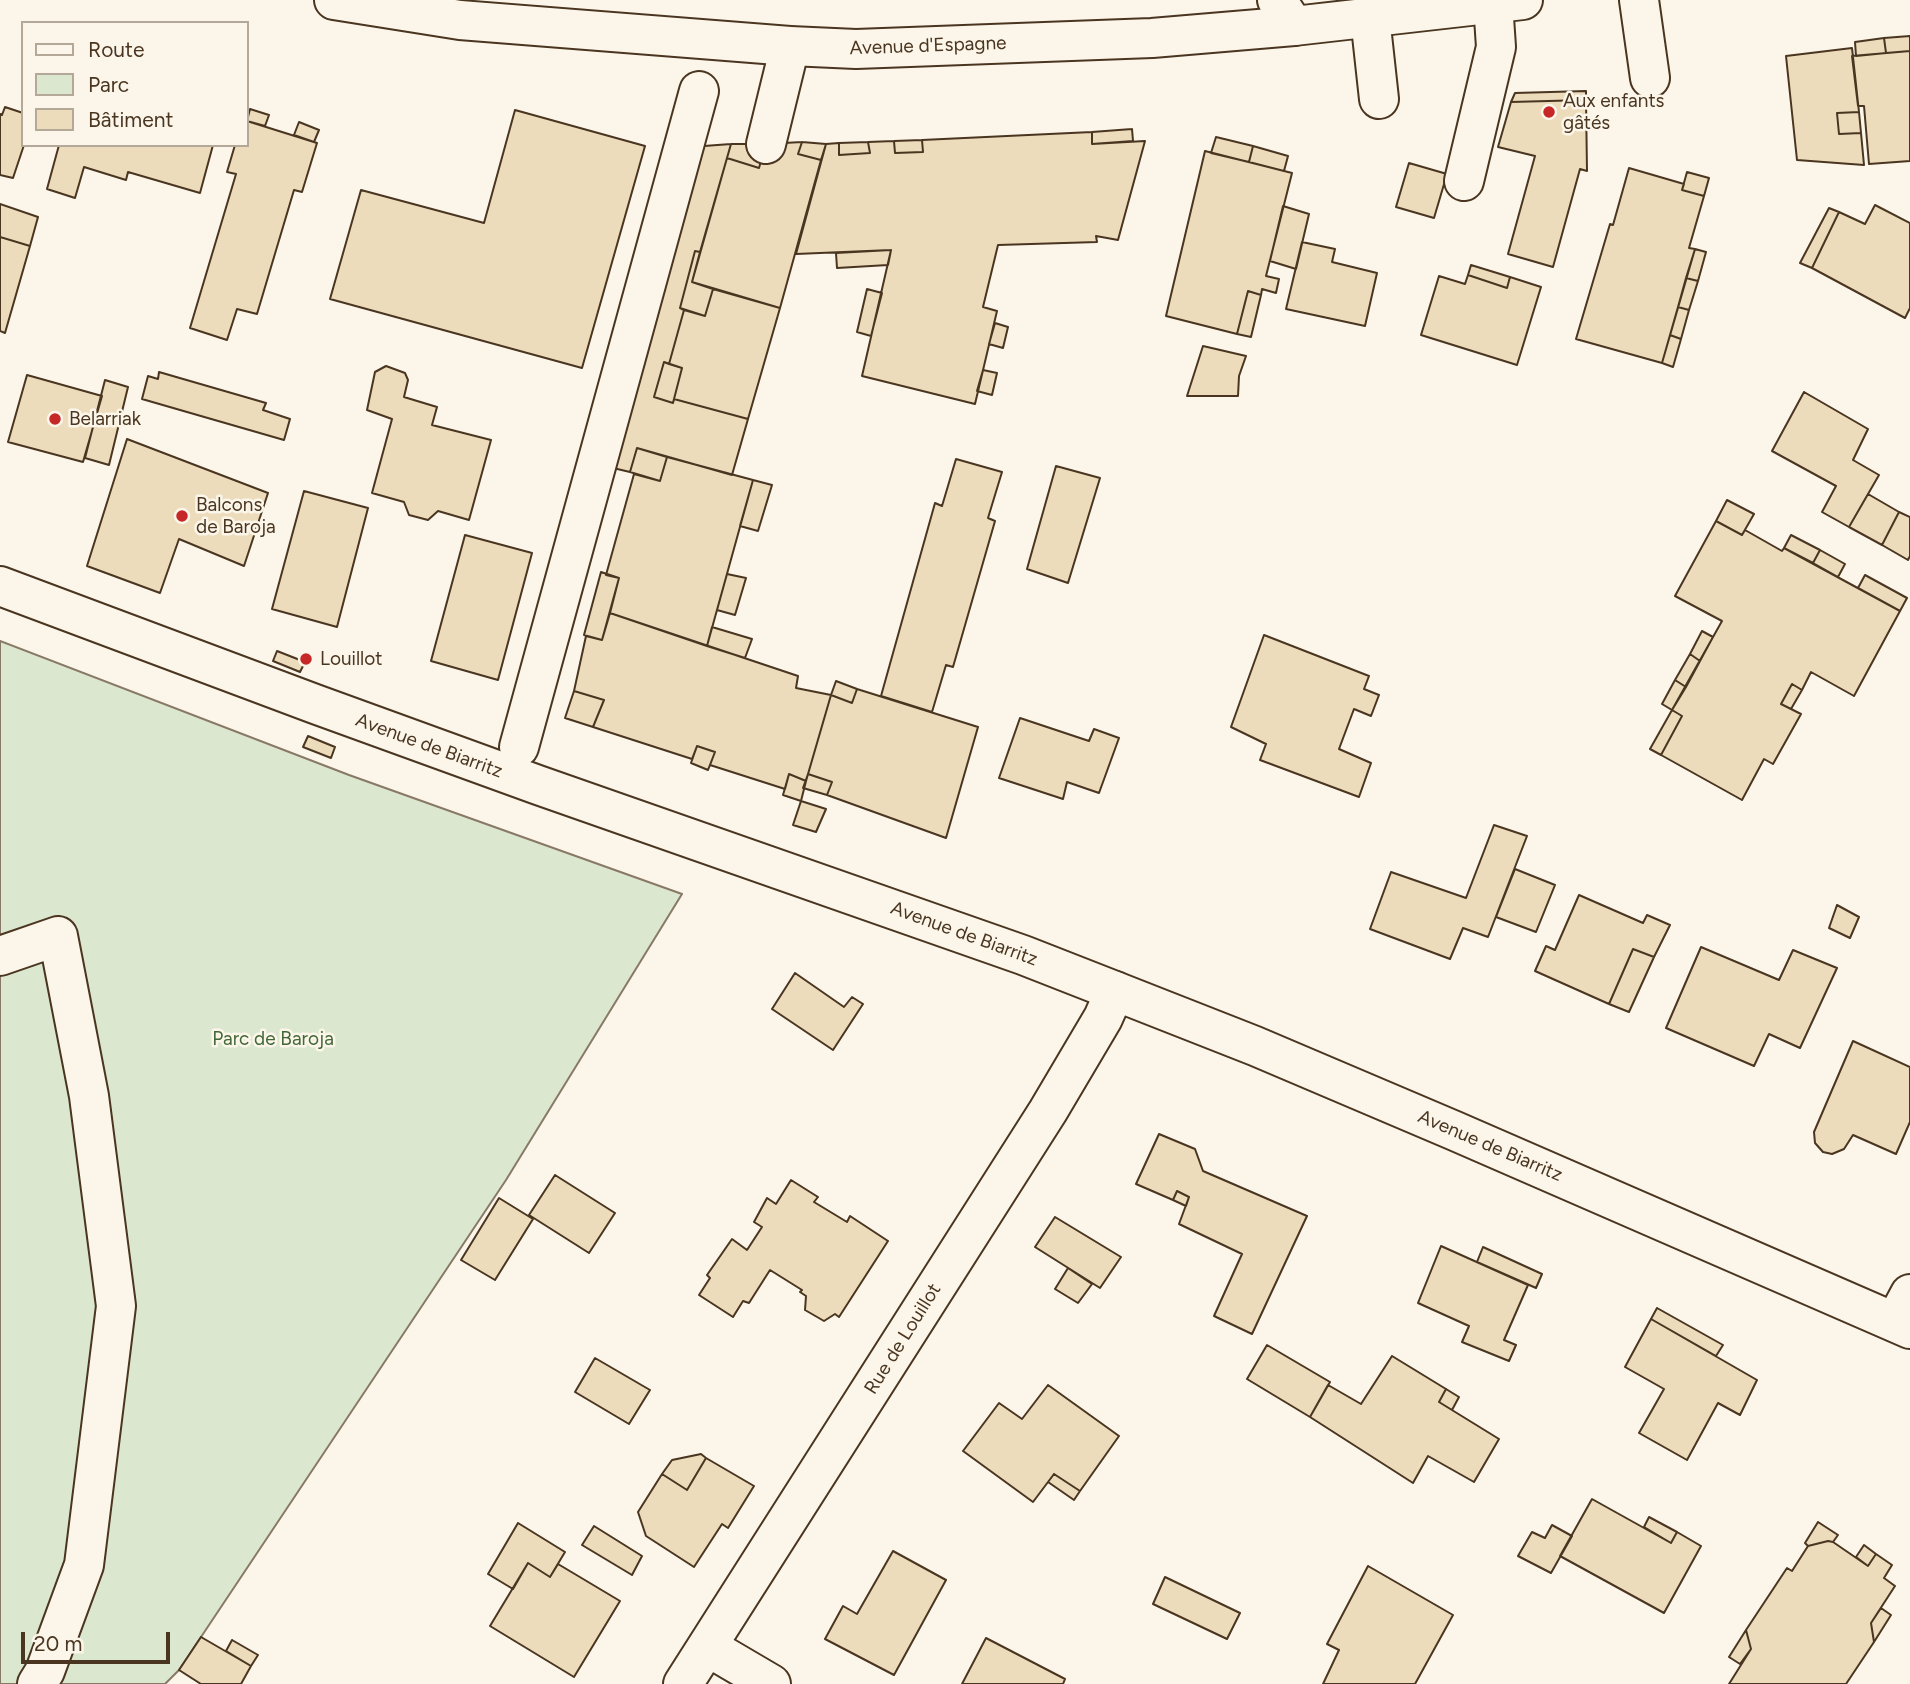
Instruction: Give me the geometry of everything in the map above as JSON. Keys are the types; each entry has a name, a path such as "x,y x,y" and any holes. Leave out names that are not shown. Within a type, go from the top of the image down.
{"main road":[{"name":"Avenue d'Espagne","path":"334,0 460,20 790,47 856,49 1152,38 1285,13 1370,18 1508,2"},
{"path":"1639,0 1650,78"},
{"path":"1464,181 1508,2"},
{"path":"1370,18 1379,99"},
{"path":"766,144 790,47"},
{"path":"519,747 699,91"},
{"name":"Avenue de Biarritz","path":"0,586 341,714 997,945 1115,990 1905,1315"},
{"path":"0,956 58,936 89,1097 116,1306 84,1565 45,1671 37,1684"},
{"name":"Rue de Louillot","path":"683,1684 1048,1111 1103,1018 1115,990"},
{"path":"708,1647 771,1684"}],"green space":[{"name":"Parc de Baroja","path":"0,641 349,775 682,894 506,1180 179,1670 165,1684 0,1684"}],"building":[{"path":"1910,36 1910,51 1886,53 1884,38"},
{"path":"1884,38 1886,53 1856,56 1855,42"},
{"path":"1852,48 1859,112 1837,113 1839,134 1861,133 1864,165 1797,160 1786,56"},
{"path":"1910,51 1910,161 1869,164 1864,106 1858,106 1852,56"},
{"path":"1586,91 1586,100 1511,102 1515,93"},
{"path":"1586,100 1587,171 1580,169 1553,267 1508,254 1535,156 1498,147 1511,102"},
{"path":"5,107 21,112 21,147 23,147 13,178 0,175 0,114 2,115"},
{"path":"250,109 269,115 265,126 248,121"},
{"path":"515,110 645,146 582,368 330,299 361,190 484,223"},
{"path":"1859,112 1861,133 1839,134 1837,113"},
{"path":"248,121 317,143 302,192 294,190 257,314 237,309 227,340 190,328 236,174 227,172 234,147 248,147"},
{"path":"299,122 319,130 314,142 294,135"},
{"path":"1132,129 1133,141 1092,144 1092,132"},
{"path":"1092,132 1092,144 1145,141 1118,240 1096,236 1097,242 998,245 983,307 997,311 975,404 862,376 891,250 796,254 826,144 839,143 839,155 870,153 868,142 894,141 895,153 923,152 922,140"},
{"path":"1216,137 1253,146 1249,162 1211,153"},
{"path":"922,140 923,152 895,153 894,141"},
{"path":"802,142 826,144 821,160 798,154"},
{"path":"802,142 798,154 821,160 780,308 692,282 727,158 759,168 766,144"},
{"path":"868,142 870,153 839,155 839,143"},
{"path":"731,144 700,252 695,251 680,308 684,310 669,364 664,362 654,397 673,403 674,399 748,419 732,475 637,448 630,472 613,468 704,146"},
{"path":"731,144 766,144 759,168 727,158"},
{"path":"1253,146 1288,156 1284,171 1249,162"},
{"path":"58,147 212,147 200,193 128,172 126,180 84,167 75,198 47,189"},
{"path":"1205,151 1292,173 1266,276 1279,279 1276,293 1262,289 1261,295 1248,291 1237,334 1166,316"},
{"path":"1409,163 1447,174 1434,218 1396,207"},
{"path":"1629,168 1684,184 1682,190 1704,196 1689,248 1695,249 1662,363 1576,339"},
{"path":"1687,172 1709,178 1704,196 1682,190"},
{"path":"0,204 38,217 30,246 0,237"},
{"path":"1875,205 1910,223 1910,308 1905,318 1812,268 1839,212 1865,224"},
{"path":"1283,206 1309,214 1296,269 1270,261"},
{"path":"1829,208 1839,212 1812,268 1800,263"},
{"path":"0,237 30,246 5,333 0,331"},
{"path":"1302,242 1335,249 1332,262 1377,273 1365,326 1286,309"},
{"path":"1695,249 1706,252 1698,281 1686,278"},
{"path":"891,250 888,265 837,268 836,253"},
{"path":"695,251 700,252 692,282 713,289 705,316 680,308"},
{"path":"1471,265 1510,277 1507,288 1468,275"},
{"path":"1468,275 1507,288 1510,277 1541,287 1517,365 1421,335 1439,276 1465,284"},
{"path":"1686,278 1698,281 1689,310 1678,307"},
{"path":"713,289 780,308 748,419 674,399 682,368 669,364 684,310 705,316"},
{"path":"867,289 882,293 871,336 857,332"},
{"path":"1248,291 1261,295 1251,337 1237,334"},
{"path":"1678,307 1689,310 1681,339 1670,335"},
{"path":"995,323 1008,327 1003,348 989,344"},
{"path":"1670,335 1681,339 1673,367 1662,363"},
{"path":"1203,346 1246,356 1239,376 1238,396 1187,396"},
{"path":"664,362 682,368 673,403 654,397"},
{"path":"386,366 405,373 408,380 404,397 437,407 432,425 491,440 469,520 438,511 428,520 409,515 404,502 372,493 392,419 367,410 375,372"},
{"path":"983,370 997,373 992,395 977,391"},
{"path":"159,372 266,403 263,410 290,419 284,440 142,399 148,376 158,379"},
{"name":"Belarriak","path":"27,375 102,396 83,462 8,442"},
{"path":"105,380 128,387 109,465 85,458"},
{"path":"1804,392 1868,429 1853,460 1879,475 1849,527 1822,512 1836,486 1772,451"},
{"name":"Balcons de Baroja","path":"127,439 268,493 244,566 179,539 160,593 87,566"},
{"path":"637,448 667,457 660,481 630,472"},
{"path":"667,457 753,480 707,646 610,613 619,578 606,575 634,474 660,481"},
{"path":"956,459 1002,472 988,518 995,521 953,667 946,665 932,712 881,696 935,503 942,506"},
{"path":"1056,466 1100,478 1068,583 1027,569"},
{"path":"753,480 772,485 758,531 740,526"},
{"path":"304,491 368,508 337,627 272,609"},
{"path":"1868,494 1899,512 1882,545 1849,527"},
{"path":"1727,500 1754,514 1742,535 1716,521"},
{"path":"1899,512 1910,517 1908,560 1882,545"},
{"path":"1716,521 1742,535 1745,530 1782,551 1784,548 1900,611 1854,696 1811,672 1802,690 1792,684 1781,704 1801,714 1773,764 1764,759 1742,800 1661,755 1682,716 1672,710 1722,621 1675,596"},
{"path":"465,535 532,553 498,680 431,661"},
{"path":"1791,535 1820,550 1813,563 1784,548"},
{"path":"1820,550 1845,564 1838,577 1813,563"},
{"path":"601,572 619,578 602,640 584,635"},
{"path":"727,574 746,578 735,615 717,610"},
{"path":"1865,575 1907,598 1900,611 1858,588"},
{"path":"610,613 798,676 796,688 831,695 806,781 789,774 785,789 710,765 715,752 697,746 692,759 593,727 604,700 574,691 586,636 602,640"},
{"path":"712,627 752,639 745,658 707,646"},
{"path":"1702,631 1713,637 1700,661 1690,654"},
{"path":"1264,635 1369,676 1364,689 1379,695 1371,716 1354,709 1339,749 1371,763 1359,797 1260,760 1266,744 1231,727"},
{"path":"277,651 305,662 300,672 273,661"},
{"path":"1690,654 1700,661 1686,687 1675,680"},
{"path":"1675,680 1686,687 1672,710 1662,704"},
{"path":"836,681 857,689 852,703 831,695"},
{"path":"1792,684 1802,690 1791,709 1781,704"},
{"path":"857,689 978,727 946,838 827,795 832,782 808,774 831,695 852,703"},
{"path":"574,691 604,700 593,727 565,718"},
{"path":"1672,710 1682,716 1661,755 1650,749"},
{"path":"1020,718 1089,741 1094,729 1119,738 1099,793 1067,782 1063,799 999,778"},
{"path":"308,736 335,747 331,758 303,747"},
{"path":"697,746 715,752 708,770 691,763"},
{"path":"789,774 806,781 801,801 783,795"},
{"path":"808,774 832,782 827,795 803,788"},
{"path":"801,801 826,809 816,832 793,825"},
{"path":"1494,825 1527,836 1488,937 1463,928 1450,959 1370,929 1391,872 1466,898"},
{"path":"1515,869 1555,885 1536,932 1496,917"},
{"path":"1579,895 1643,923 1647,915 1670,925 1654,957 1633,949 1609,1004 1535,971 1546,946 1555,950"},
{"path":"1837,905 1859,917 1850,938 1829,928"},
{"path":"1701,947 1779,980 1793,950 1837,968 1800,1048 1769,1034 1754,1066 1666,1028"},
{"path":"1633,949 1654,957 1629,1012 1609,1004"},
{"path":"795,973 844,1007 852,997 863,1004 833,1050 772,1009"},
{"path":"1853,1041 1910,1067 1910,1122 1896,1154 1853,1135 1844,1149 1832,1154 1823,1152 1815,1143 1814,1132"},
{"path":"1159,1134 1195,1149 1203,1171 1307,1216 1252,1334 1214,1316 1242,1254 1179,1224 1189,1197 1177,1191 1173,1200 1136,1184"},
{"path":"555,1175 615,1213 589,1253 529,1215"},
{"path":"791,1180 818,1197 814,1202 847,1222 850,1216 888,1241 839,1317 835,1314 824,1321 805,1310 806,1296 800,1292 802,1290 770,1270 749,1303 743,1301 733,1317 699,1295 710,1278 707,1275 732,1239 747,1250 762,1227 754,1222 767,1198 776,1204"},
{"path":"1177,1191 1189,1197 1186,1206 1173,1200"},
{"path":"499,1198 533,1219 495,1280 461,1260"},
{"path":"1055,1217 1121,1257 1100,1288 1035,1247"},
{"path":"1441,1246 1528,1285 1504,1340 1516,1345 1509,1361 1462,1342 1469,1326 1418,1303"},
{"path":"1483,1247 1542,1274 1536,1288 1477,1262"},
{"path":"1068,1268 1092,1284 1078,1303 1055,1289"},
{"path":"1657,1308 1723,1345 1716,1356 1651,1319"},
{"path":"1651,1319 1757,1380 1740,1415 1718,1403 1687,1460 1639,1433 1664,1389 1625,1367"},
{"path":"1267,1345 1330,1382 1310,1417 1247,1379"},
{"path":"1392,1356 1446,1389 1439,1402 1499,1439 1474,1482 1428,1456 1413,1483 1310,1417 1328,1385 1361,1404"},
{"path":"595,1358 650,1390 629,1424 575,1392"},
{"path":"1048,1385 1119,1436 1080,1491 1054,1474 1033,1502 963,1451 999,1403 1022,1419"},
{"path":"1446,1389 1459,1397 1452,1410 1439,1402"},
{"path":"701,1454 706,1458 687,1490 662,1474 672,1460"},
{"path":"706,1458 754,1486 728,1528 722,1524 694,1567 646,1536 638,1512 662,1474 687,1490"},
{"path":"1054,1474 1080,1491 1074,1500 1048,1482"},
{"path":"1592,1499 1671,1543 1677,1532 1701,1546 1664,1613 1560,1556"},
{"path":"1649,1517 1677,1532 1671,1543 1644,1527"},
{"path":"1818,1522 1838,1535 1833,1542 1808,1546 1805,1543"},
{"path":"518,1523 565,1552 550,1577 528,1563 513,1589 488,1574"},
{"path":"1552,1525 1572,1536 1551,1573 1518,1556 1532,1532 1545,1538"},
{"path":"594,1526 642,1556 632,1575 582,1545"},
{"path":"1828,1541 1868,1566 1876,1554 1892,1565 1884,1578 1895,1586 1871,1623 1874,1642 1846,1684 1729,1684 1751,1649 1746,1630 1787,1568 1792,1571 1808,1546"},
{"path":"1864,1545 1876,1554 1868,1566 1856,1557"},
{"path":"893,1551 946,1580 894,1675 825,1639 843,1606 857,1614"},
{"path":"528,1563 550,1577 558,1564 620,1601 574,1677 490,1626"},
{"path":"1368,1566 1453,1615 1415,1684 1323,1684 1339,1650 1327,1644"},
{"path":"1165,1577 1240,1613 1227,1639 1153,1604"},
{"path":"1881,1608 1891,1615 1874,1642 1871,1623"},
{"path":"1746,1630 1751,1649 1740,1664 1729,1657"},
{"path":"201,1637 251,1666 241,1684 201,1684 179,1670"},
{"path":"986,1638 1065,1679 1063,1684 962,1684"},
{"path":"232,1640 258,1655 251,1666 226,1651"}],"place":[{"name":"Aux enfants gâtés","path":"1549,112"},
{"name":"Belarriak","path":"55,419"},
{"name":"Balcons de Baroja","path":"182,516"},
{"name":"Louillot","path":"306,659"}]}
